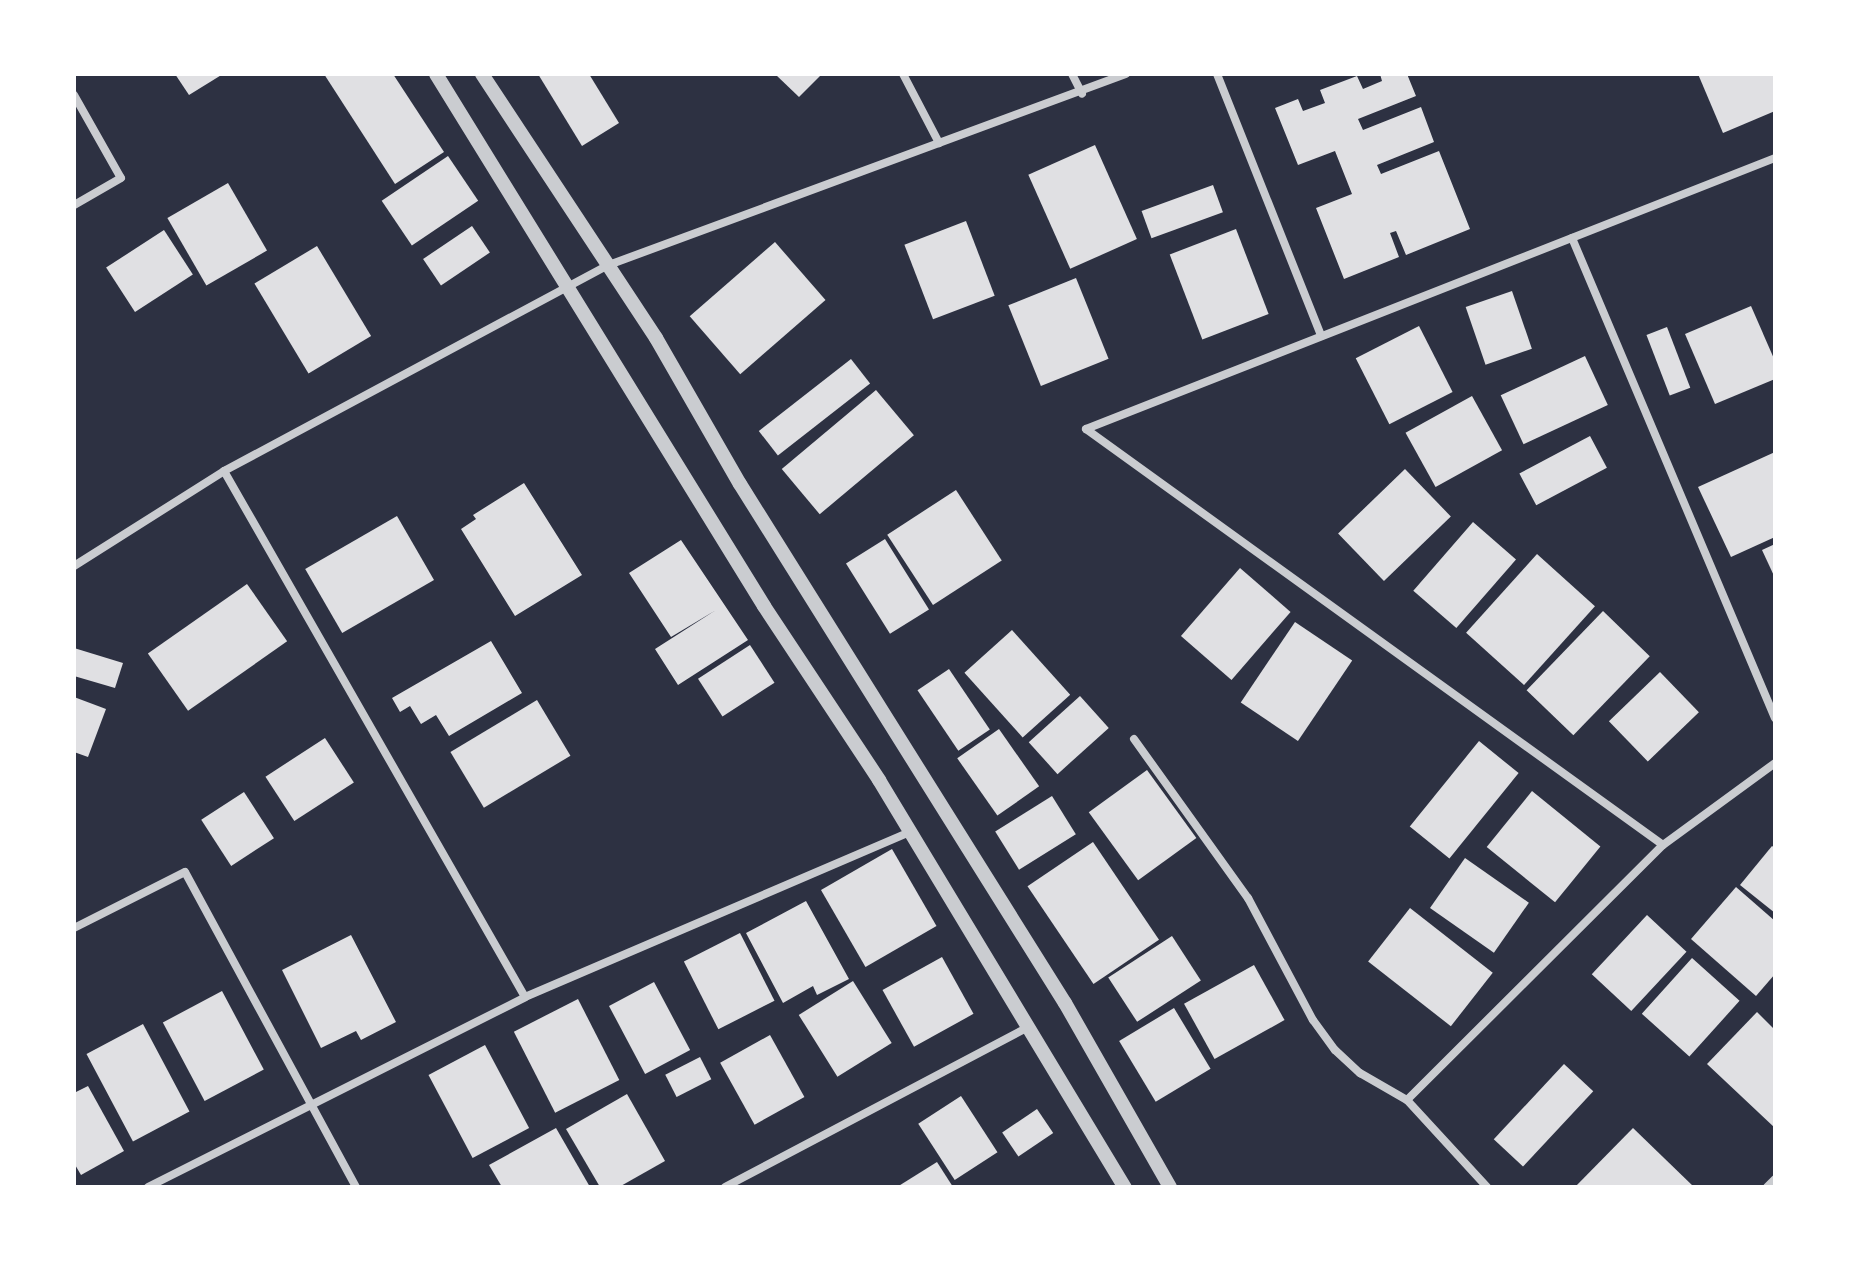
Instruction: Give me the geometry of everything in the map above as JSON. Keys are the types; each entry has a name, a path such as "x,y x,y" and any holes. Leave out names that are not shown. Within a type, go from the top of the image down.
{"street":[{"path":"436,74 910,832 1125,1187"},
{"path":"482,74 656,338 748,497 1065,1003 1170,1187"},
{"path":"903,74 939,143"},
{"path":"1072,74 1082,94"},
{"path":"74,566 224,471 606,266 939,143 1082,94 1126,74"},
{"path":"1217,74 1321,336"},
{"path":"74,95 121,178 74,205"},
{"path":"1663,845 1086,429 1775,158"},
{"path":"1572,238 1775,718"},
{"path":"224,471 525,997"},
{"path":"1134,739 1248,898 1313,1020 1335,1050 1360,1073 1407,1100 1487,1187"},
{"path":"1407,1100 1663,845 1775,763"},
{"path":"148,1187 525,997 910,832"},
{"path":"74,928 185,872 356,1187"},
{"path":"725,1187 1030,1026"},
{"path":"1767,1187 1775,1179"}],"building":[{"path":"175,74 223,74 189,95"},
{"path":"324,74 393,74 444,152 395,184"},
{"path":"538,74 589,74 619,123 582,146"},
{"path":"775,74 822,74 799,97"},
{"path":"1380,74 1407,74 1416,96 1358,119 1363,130 1421,107 1434,142 1377,165 1381,174 1439,151 1470,229 1406,255 1396,231 1390,233 1399,257 1344,279 1316,208 1352,194 1335,151 1298,165 1275,108 1298,99 1303,111 1325,103 1320,90 1357,76 1363,89 1382,81"},
{"path":"1698,74 1775,74 1775,111 1723,133"},
{"path":"1095,145 1137,239 1070,269 1028,175"},
{"path":"448,156 478,201 412,246 382,201"},
{"path":"228,183 267,251 206,286 167,218"},
{"path":"1213,185 1223,212 1152,238 1142,211"},
{"path":"966,221 995,296 933,319 904,245"},
{"path":"472,226 490,253 441,286 423,259"},
{"path":"1236,229 1269,314 1202,339 1170,254"},
{"path":"164,230 193,274 135,312 106,268"},
{"path":"775,242 826,300 740,374 690,316"},
{"path":"317,246 371,336 309,374 254,284"},
{"path":"1076,278 1109,359 1041,386 1008,305"},
{"path":"1512,291 1532,349 1486,365 1466,307"},
{"path":"1751,306 1775,361 1775,379 1715,404 1685,334"},
{"path":"1419,326 1453,392 1389,424 1356,358"},
{"path":"1667,327 1690,388 1670,396 1646,335"},
{"path":"1585,356 1608,405 1524,444 1501,395"},
{"path":"851,359 870,383 778,455 759,431"},
{"path":"876,390 914,435 820,514 782,469"},
{"path":"1472,396 1502,450 1436,487 1406,433"},
{"path":"1590,436 1607,468 1536,505 1519,474"},
{"path":"1775,452 1775,537 1731,557 1698,487"},
{"path":"1405,469 1451,516 1384,581 1338,534"},
{"path":"524,483 582,575 515,616 461,529 476,519 473,515"},
{"path":"956,490 1002,560 933,605 887,535"},
{"path":"397,516 434,580 342,633 305,569"},
{"path":"1473,522 1516,559 1456,628 1413,591"},
{"path":"885,539 929,609 890,634 846,563"},
{"path":"681,540 748,640 678,685 655,649 716,610 671,637 629,573"},
{"path":"1775,544 1775,578 1762,550"},
{"path":"1537,554 1595,606 1524,685 1466,633"},
{"path":"1240,568 1291,612 1232,680 1181,636"},
{"path":"247,584 287,641 188,711 148,653"},
{"path":"1603,611 1650,656 1573,735 1527,690"},
{"path":"1295,622 1352,661 1298,741 1241,702"},
{"path":"1012,630 1070,695 1023,737 964,673"},
{"path":"491,641 522,693 449,736 436,715 421,724 410,706 400,712 392,698"},
{"path":"750,645 775,683 723,717 698,679"},
{"path":"74,648 123,663 115,688 74,676"},
{"path":"949,669 990,730 958,751 917,690"},
{"path":"1660,672 1699,712 1648,762 1609,721"},
{"path":"1080,696 1109,728 1057,774 1029,742"},
{"path":"74,697 106,709 88,757 74,752"},
{"path":"537,700 570,756 484,808 450,752"},
{"path":"999,729 1039,786 997,816 957,758"},
{"path":"325,738 354,782 294,821 265,777"},
{"path":"1479,741 1519,773 1449,859 1410,826"},
{"path":"1147,770 1196,838 1138,880 1089,812"},
{"path":"1532,791 1600,846 1555,902 1487,847"},
{"path":"244,792 274,838 231,866 201,820"},
{"path":"1052,796 1076,834 1019,870 995,832"},
{"path":"1093,842 1159,940 1093,984 1028,886"},
{"path":"1772,846 1775,848 1775,913 1740,885"},
{"path":"892,849 937,926 865,967 821,890"},
{"path":"1465,858 1529,903 1494,953 1430,908"},
{"path":"1736,887 1775,921 1775,974 1756,996 1691,939"},
{"path":"806,901 849,979 817,995 813,986 783,1003 746,933"},
{"path":"1410,908 1493,973 1451,1026 1368,962"},
{"path":"1647,915 1686,952 1631,1011 1592,974"},
{"path":"740,933 775,1001 718,1029 684,962"},
{"path":"351,935 396,1022 361,1040 356,1031 321,1048 282,970"},
{"path":"1172,936 1201,980 1137,1022 1108,977"},
{"path":"942,957 974,1014 914,1047 883,990"},
{"path":"1692,958 1740,1001 1689,1057 1642,1014"},
{"path":"1254,965 1285,1020 1215,1059 1184,1004"},
{"path":"853,981 892,1043 837,1077 799,1015"},
{"path":"654,982 690,1050 645,1074 609,1006"},
{"path":"222,991 264,1070 205,1101 163,1022"},
{"path":"578,999 619,1080 555,1113 514,1032"},
{"path":"1174,1008 1211,1069 1156,1102 1119,1041"},
{"path":"1757,1012 1775,1030 1775,1128 1707,1064"},
{"path":"143,1024 189,1111 133,1141 86,1054"},
{"path":"770,1035 804,1097 755,1125 720,1063"},
{"path":"485,1045 529,1128 473,1158 428,1075"},
{"path":"700,1057 711,1079 677,1097 665,1075"},
{"path":"1564,1064 1593,1091 1523,1167 1494,1139"},
{"path":"88,1086 124,1151 81,1175 74,1163 74,1093"},
{"path":"627,1094 665,1161 619,1187 600,1187 566,1129"},
{"path":"961,1096 997,1152 955,1180 918,1124"},
{"path":"1037,1109 1053,1133 1018,1157 1002,1132"},
{"path":"556,1128 590,1187 502,1187 489,1165"},
{"path":"1633,1128 1694,1187 1575,1187"},
{"path":"937,1162 953,1187 897,1187"}]}
